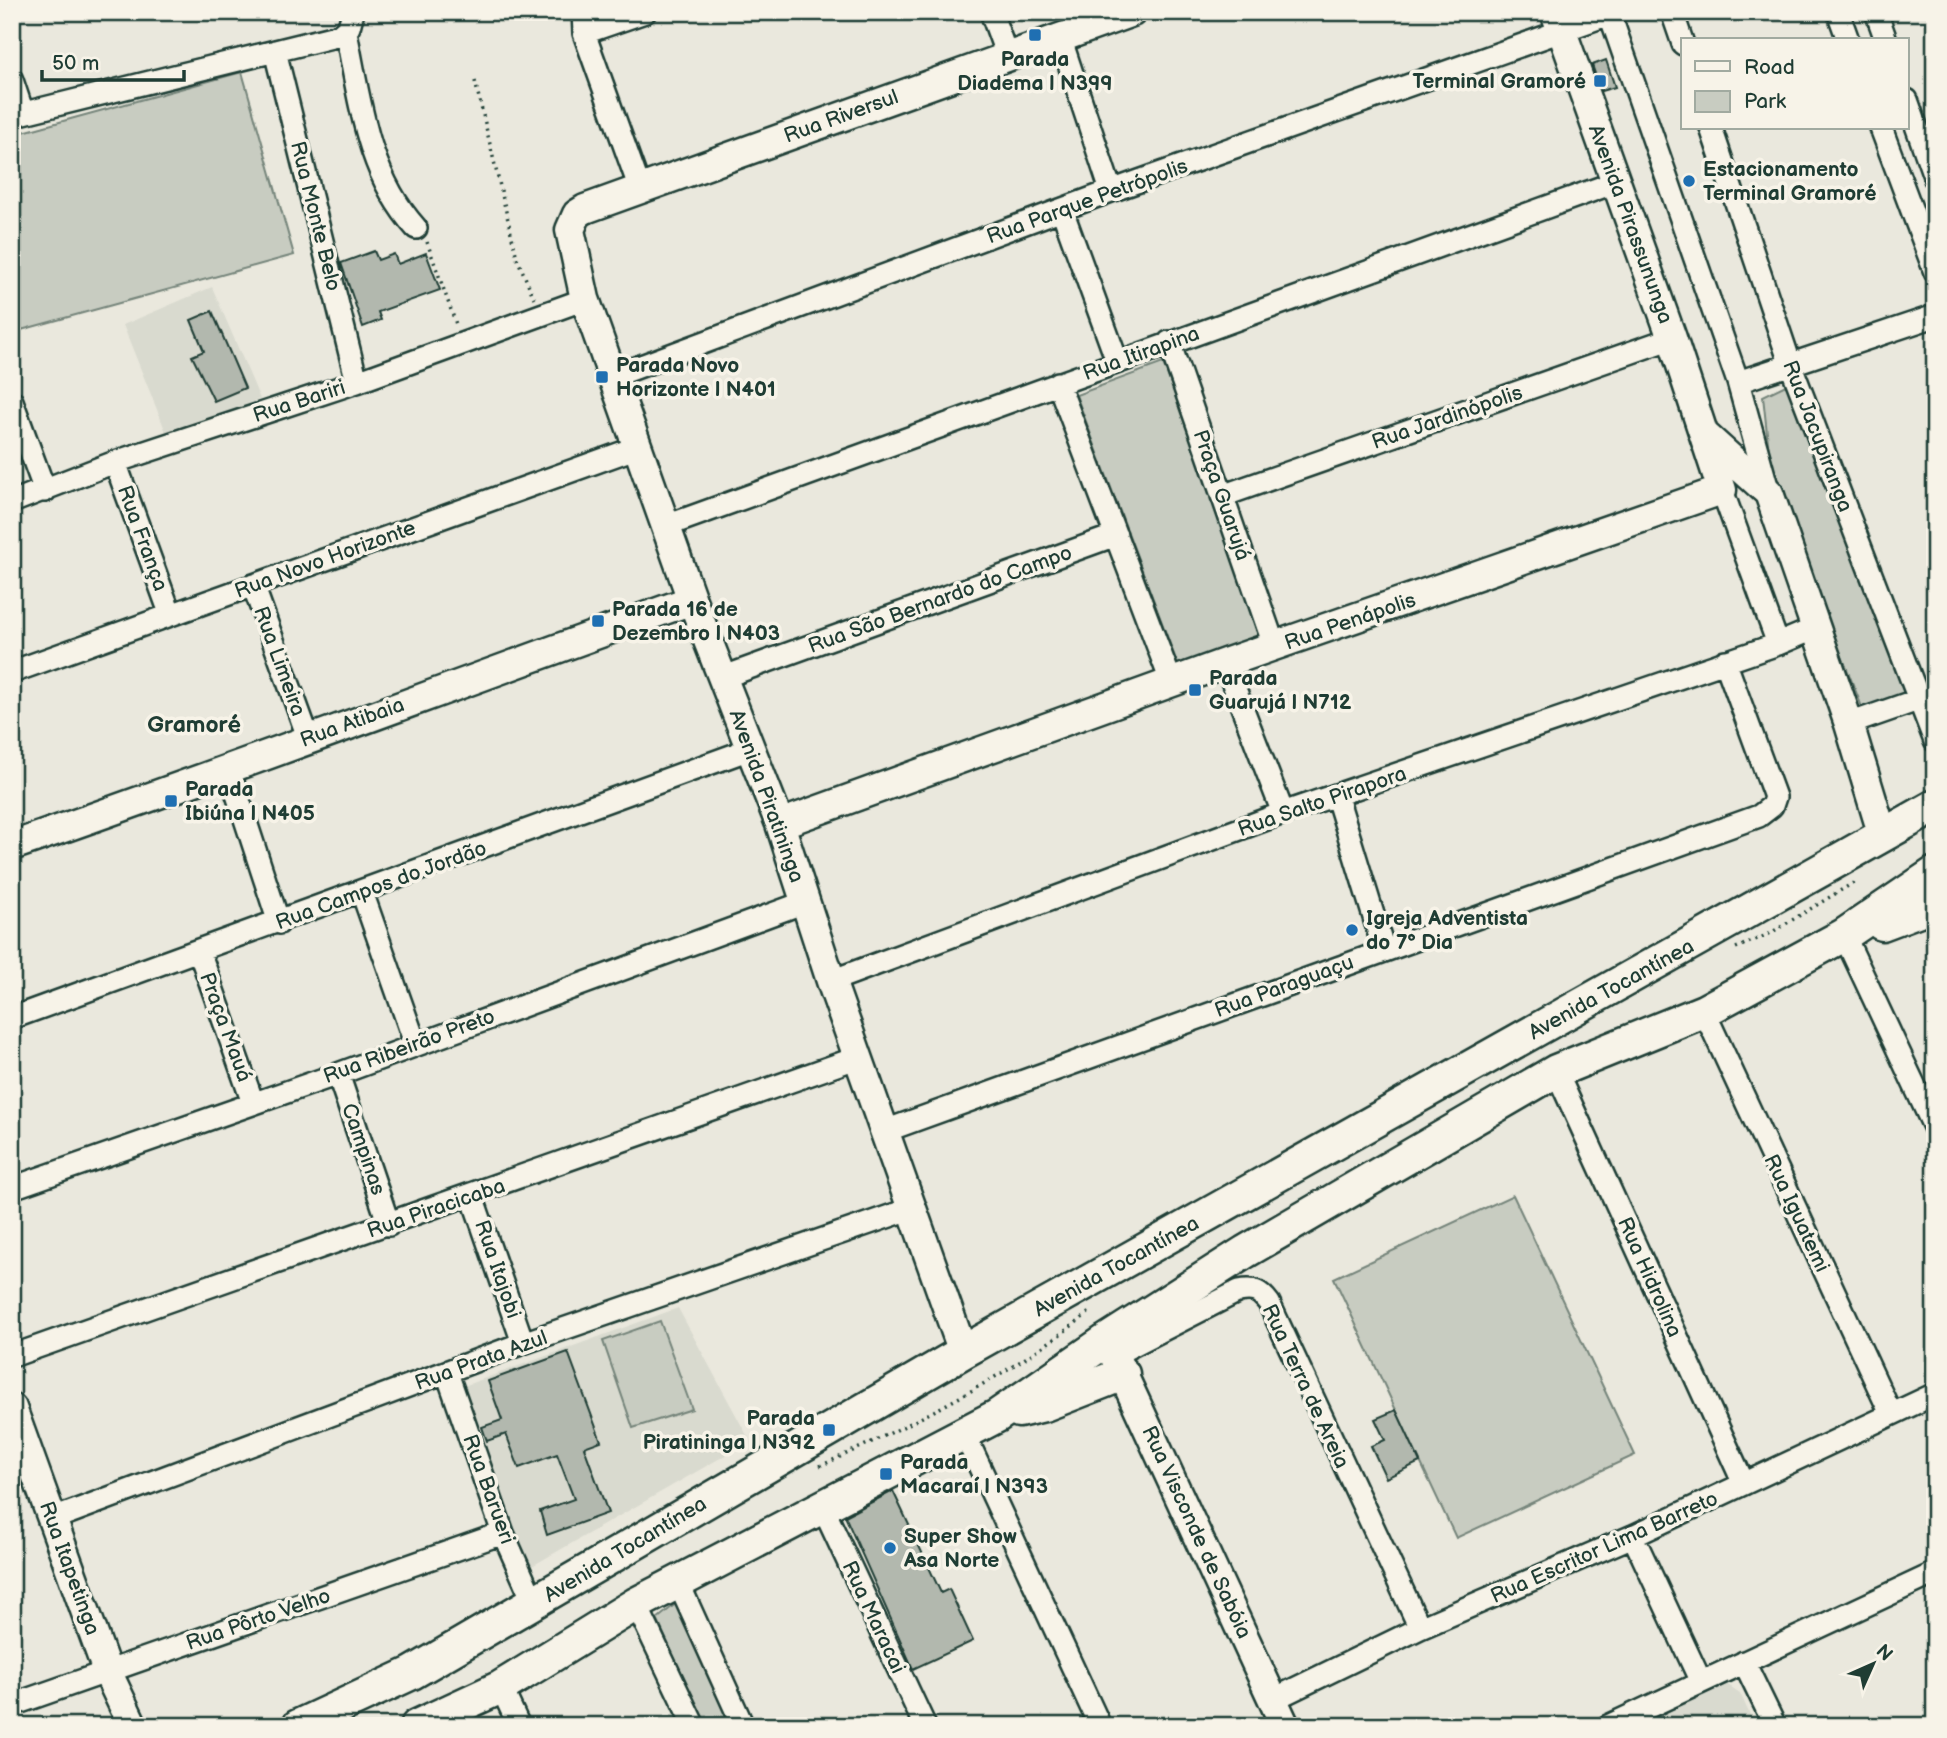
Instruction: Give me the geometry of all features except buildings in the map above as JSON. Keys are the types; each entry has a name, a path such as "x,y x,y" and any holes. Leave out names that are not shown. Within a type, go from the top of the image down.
{"main road":[{"name":"Avenida Tocantínea","path":"298,1726 412,1673 963,1352 1935,806"},
{"path":"417,1726 501,1687 636,1604 1115,1356 1245,1252 1556,1071 1704,1011 1844,934 1935,873"},
{"path":"1844,934 1935,904"}],"street":[{"path":"640,189 583,23 645,12"},
{"path":"991,12 1007,56"},
{"name":"Rua Riversul","path":"571,240 577,214 1132,12"},
{"path":"1672,12 1681,38"},
{"path":"1838,12 1847,38"},
{"path":"1876,12 1885,38"},
{"path":"1611,13 1738,382 1769,493"},
{"name":"Rua Parque Petrópolis","path":"614,376 1559,23 1611,13"},
{"path":"12,80 17,114 275,51 351,20 368,144 399,209 416,228"},
{"name":"Avenida Pirassununga","path":"1559,23 1672,338 1722,490 1779,644"},
{"path":"1060,37 1111,191"},
{"name":"Rua Monte Belo","path":"275,51 357,382"},
{"path":"1909,104 1930,151 1935,179"},
{"name":"Rua Jacupiranga","path":"1712,130 1790,363 1926,697 1935,741"},
{"path":"1882,130 1935,272"},
{"name":"Rua Itirapina","path":"667,526 1616,182"},
{"path":"1062,210 1117,361"},
{"name":"Avenida Piratininga","path":"571,240 585,299 692,600 780,824 831,981 963,1352"},
{"name":"Rua Bariri","path":"12,502 115,462 357,382 540,313 585,299"},
{"path":"1738,382 1935,316"},
{"name":"Rua Jardinópolis","path":"1222,496 1672,338"},
{"name":"Praça Guarujá","path":"1169,342 1275,648"},
{"path":"1058,383 1172,684"},
{"path":"12,401 45,491"},
{"name":"Avenida Pirassununga","path":"1705,436 1769,493 1849,724 1883,836"},
{"name":"Rua Novo Horizonte","path":"12,672 638,447"},
{"name":"Rua França","path":"115,462 170,613"},
{"name":"Rua Penápolis","path":"780,824 1225,663 1275,648 1722,490"},
{"name":"Rua São Bernardo do Campo","path":"724,677 1116,536"},
{"name":"Rua Limeira","path":"253,585 308,737"},
{"name":"Rua Atibaia","path":"12,846 229,770 308,737 692,600"},
{"name":"Rua Salto Pirapora","path":"831,981 1283,813 1337,797 1779,644 1816,628"},
{"name":"Rua Paraguaçu","path":"885,1131 1767,812 1775,797 1725,661"},
{"path":"1225,663 1283,813"},
{"path":"1849,724 1926,697"},
{"name":"Rua Campos do Jordão","path":"12,1018 279,923 750,749"},
{"path":"229,770 279,923"},
{"path":"1337,797 1384,950"},
{"path":"362,892 415,1043"},
{"name":"Rua Ribeirão Preto","path":"12,1188 338,1074 415,1043 805,902"},
{"path":"1844,934 1935,1129"},
{"name":"Praça Mauá","path":"199,951 253,1103"},
{"name":"Rua Iguatemi","path":"1704,1011 1891,1414"},
{"name":"Rua Piracicaba","path":"12,1356 472,1196 859,1057"},
{"name":"Rua Hidrolina","path":"1556,1071 1744,1484"},
{"name":"Campinas","path":"338,1074 389,1225"},
{"name":"Rua Itajobi","path":"472,1196 523,1343"},
{"name":"Rua Prata Azul","path":"53,1519 523,1343 913,1208"},
{"name":"Rua Terra de Areia","path":"1115,1356 1239,1291 1251,1289 1261,1293 1269,1304 1420,1628"},
{"name":"Rua Visconde de Sabóia","path":"1115,1356 1285,1726"},
{"name":"Rua Barueri","path":"447,1373 503,1533 534,1603"},
{"name":"Rua Escritor Lima Barreto","path":"1274,1699 1420,1628 1633,1536 1935,1394"},
{"name":"Rua Itapetinga","path":"12,1408 107,1671 132,1726"},
{"path":"964,1433 1100,1726"},
{"name":"Rua Maracai","path":"823,1508 925,1726"},
{"name":"Rua Pôrto Velho","path":"12,1704 503,1533"},
{"path":"1633,1536 1701,1682"},
{"path":"1608,1726 1935,1573"},
{"path":"678,1582 743,1726"},
{"path":"636,1604 694,1726"},
{"path":"1744,1662 1775,1726"},
{"path":"501,1687 519,1726"}],"path":[{"path":"475,81 517,258 540,313"},
{"path":"416,228 425,237 463,342"}],"shaded area":[{"path":"212,287 260,399 168,437 123,325"},
{"path":"678,1308 750,1441 525,1570 458,1388"},
{"path":"1725,1683 1740,1693 1755,1726 1637,1726"}],"green space":[{"path":"242,72 294,255 21,330 12,300 12,135"},
{"path":"1163,363 1268,641 1181,673 1076,395"},
{"path":"1792,382 1906,692 1864,712 1772,480 1763,396"},
{"path":"1513,1195 1635,1455 1456,1538 1334,1278"},
{"path":"660,1321 692,1409 633,1428 603,1341"},
{"path":"678,1602 735,1726 705,1726 657,1619"}],"place":[{"name":"Parada Diadema | N399","path":"1035,35"},
{"name":"Terminal Gramoré","path":"1600,81"},
{"name":"Estacionamento Terminal Gramoré","path":"1689,181"},
{"name":"Parada Novo Horizonte | N401","path":"602,377"},
{"name":"Parada 16 de Dezembro | N403","path":"598,621"},
{"name":"Parada Guarujá | N712","path":"1195,690"},
{"name":"Parada Ibiúna | N405","path":"171,801"},
{"name":"Igreja Adventista do 7º Dia","path":"1352,930"},
{"name":"Parada Piratininga | N392","path":"829,1430"},
{"name":"Parada Macaraí | N393","path":"886,1474"},
{"name":"Super Show Asa Norte","path":"890,1548"}],"district":[{"name":"Gramoré","path":"194,724"}]}
